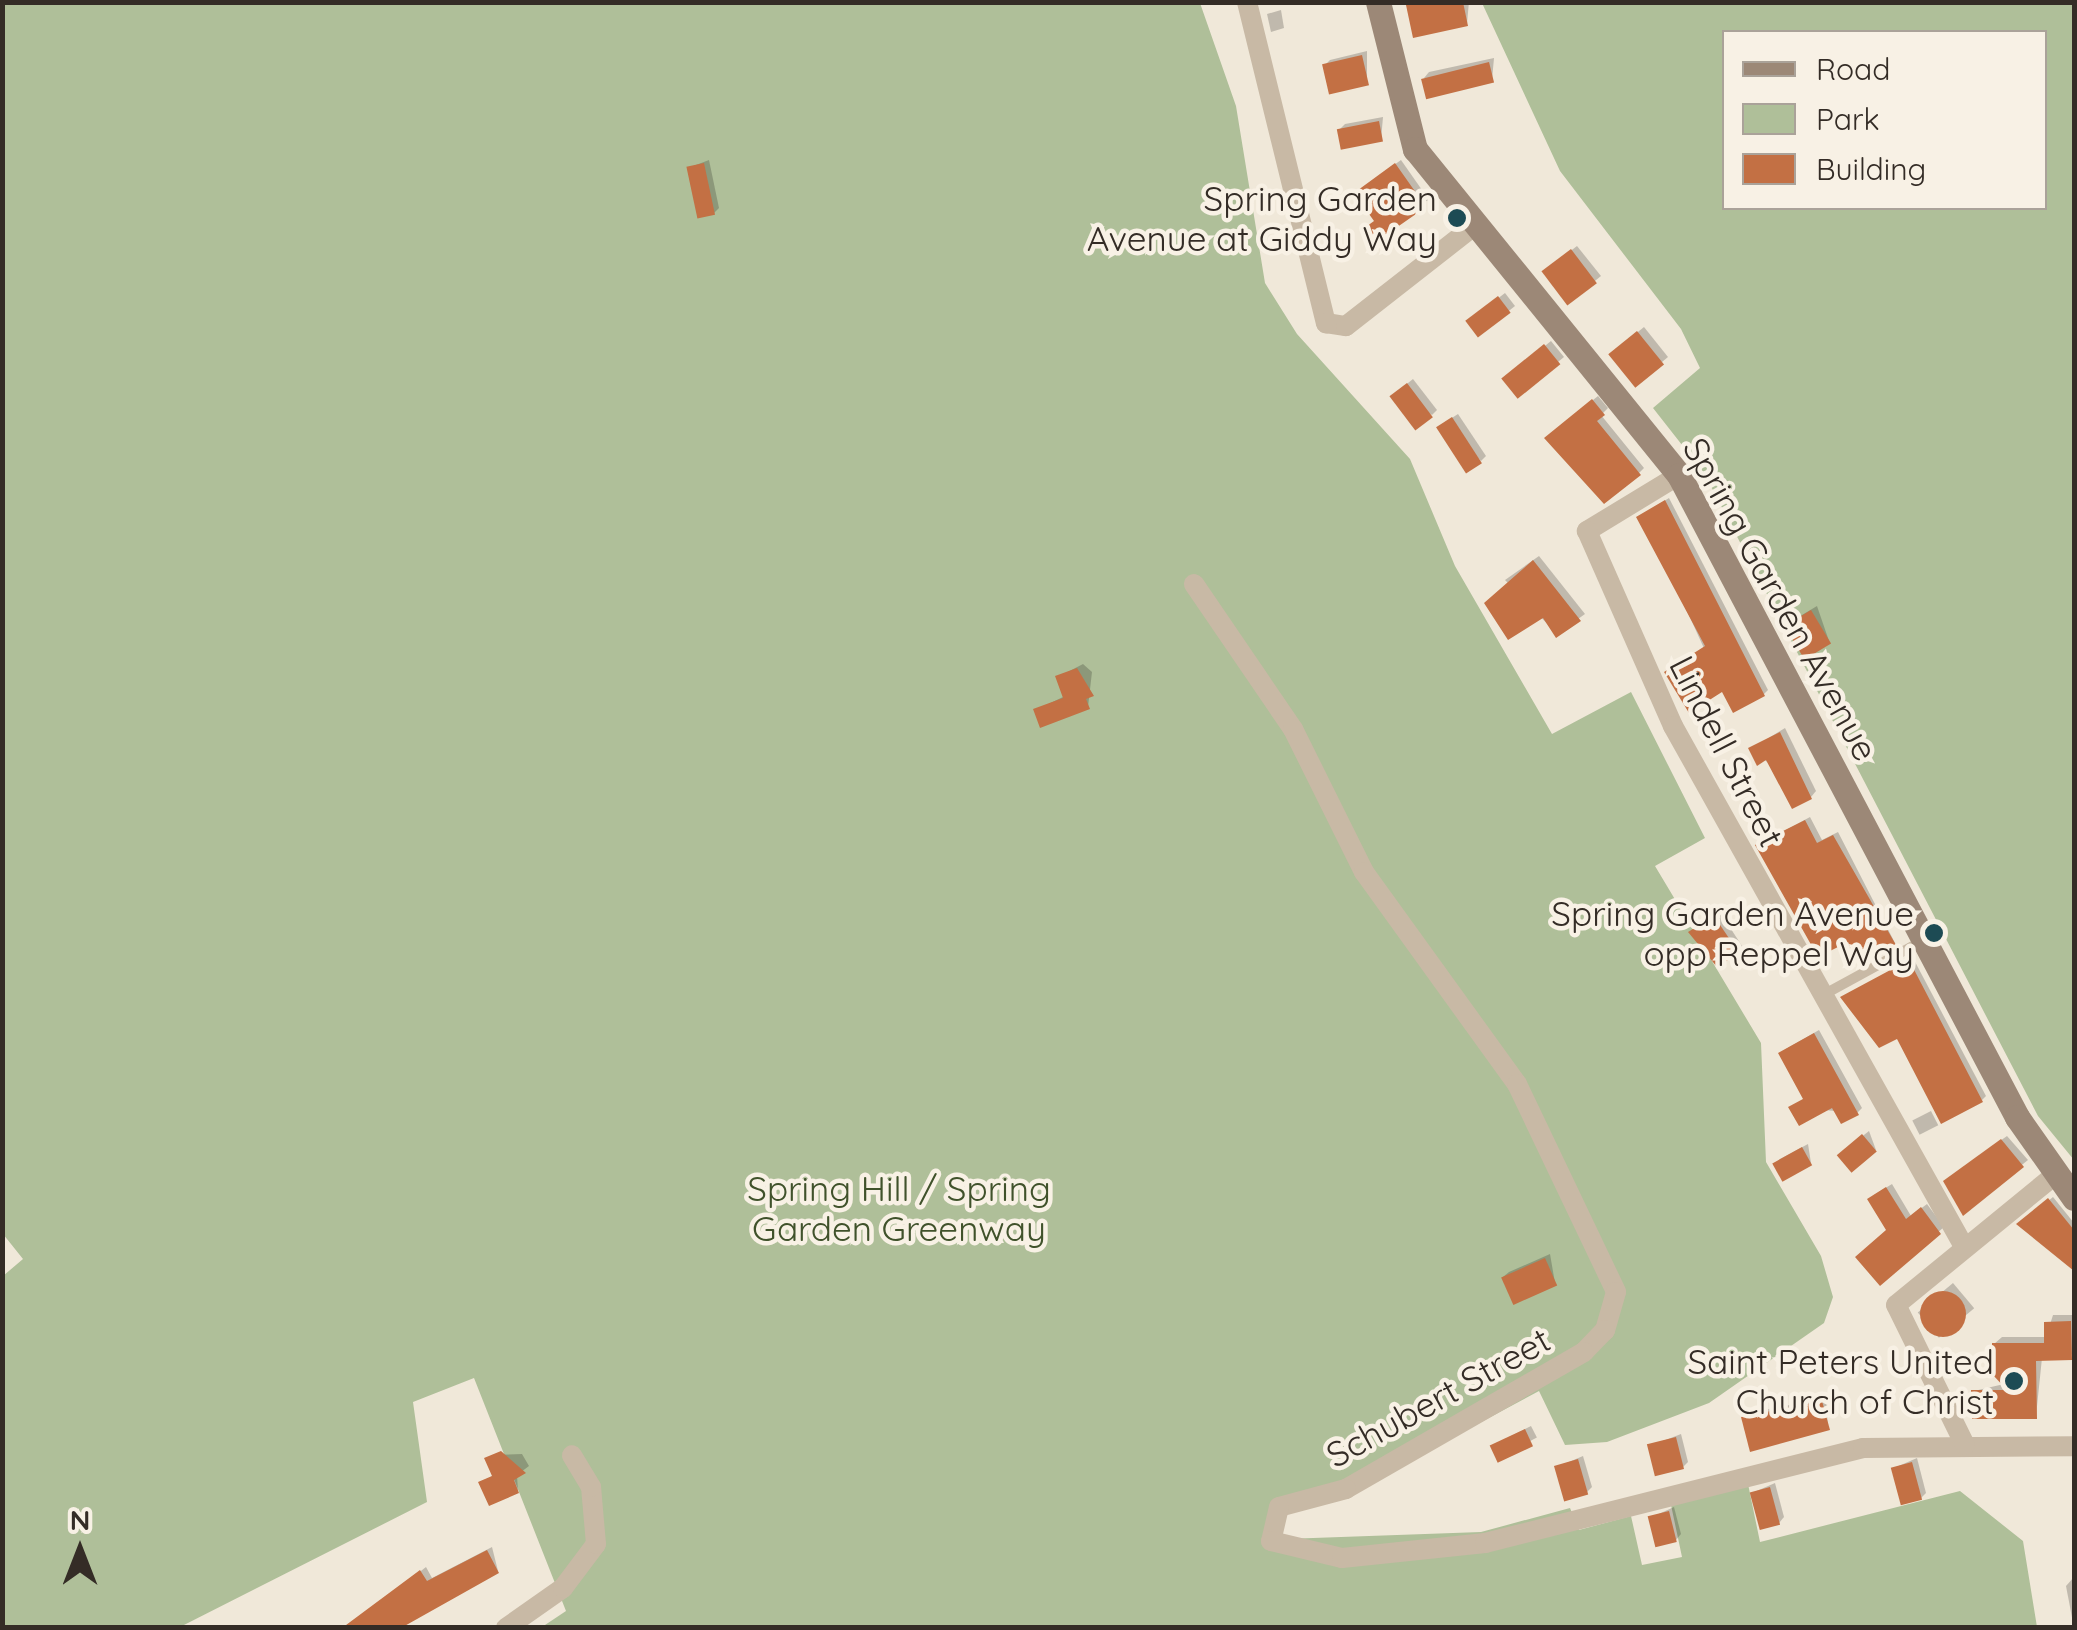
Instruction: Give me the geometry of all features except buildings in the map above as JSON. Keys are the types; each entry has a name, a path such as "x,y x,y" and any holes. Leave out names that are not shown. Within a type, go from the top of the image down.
{"street":[{"path":"1247,2 1326,323 1346,326 1478,223"},
{"name":"Spring Garden Avenue","path":"1378,2 1406,128 1679,474 1925,940 2055,1175 2074,1198"},
{"name":"Lindell Street","path":"1679,474 1587,531 1673,726 1962,1245"},
{"name":"Schubert Street","path":"1194,584 1293,729 1364,872 1518,1084 1616,1292 1606,1330 1584,1352 1346,1489 1279,1507 1272,1541 1342,1558 1486,1543 1863,1448 1965,1444 2074,1446"},
{"path":"1965,1444 1896,1305 1962,1245 2055,1175"},
{"path":"506,1628 563,1588 596,1544 591,1487 572,1455"}],"lane":[{"path":"1822,996 1925,940"}],"green space":[{"name":"Spring Hill / Spring Garden Greenway","path":"3,3 1200,3 1236,106 1265,283 1297,334 1410,459 1455,566 1552,734 1631,692 1705,838 1655,866 1761,1043 1766,1162 1821,1256 1833,1297 1824,1323 1709,1403 1607,1442 1565,1445 1539,1391 1345,1495 1286,1512 1278,1524 1285,1539 1481,1532 1570,1508 1579,1530 1631,1516 1642,1565 1682,1557 1671,1505 1748,1484 1760,1542 1960,1491 2023,1541 2037,1627 542,1627 566,1611 474,1378 413,1402 427,1502 180,1627 3,1627 3,1276 23,1259 3,1234"},
{"path":"1482,3 2074,3 2074,1160 2038,1116 1704,473 1653,408 1700,368 1681,329 1560,171"}],"place":[{"name":"Spring Garden Avenue at Giddy Way","path":"1457,218"},
{"name":"Spring Garden Avenue opp Reppel Way","path":"1934,933"},
{"name":"Saint Peters United Church of Christ","path":"2014,1381"}]}
